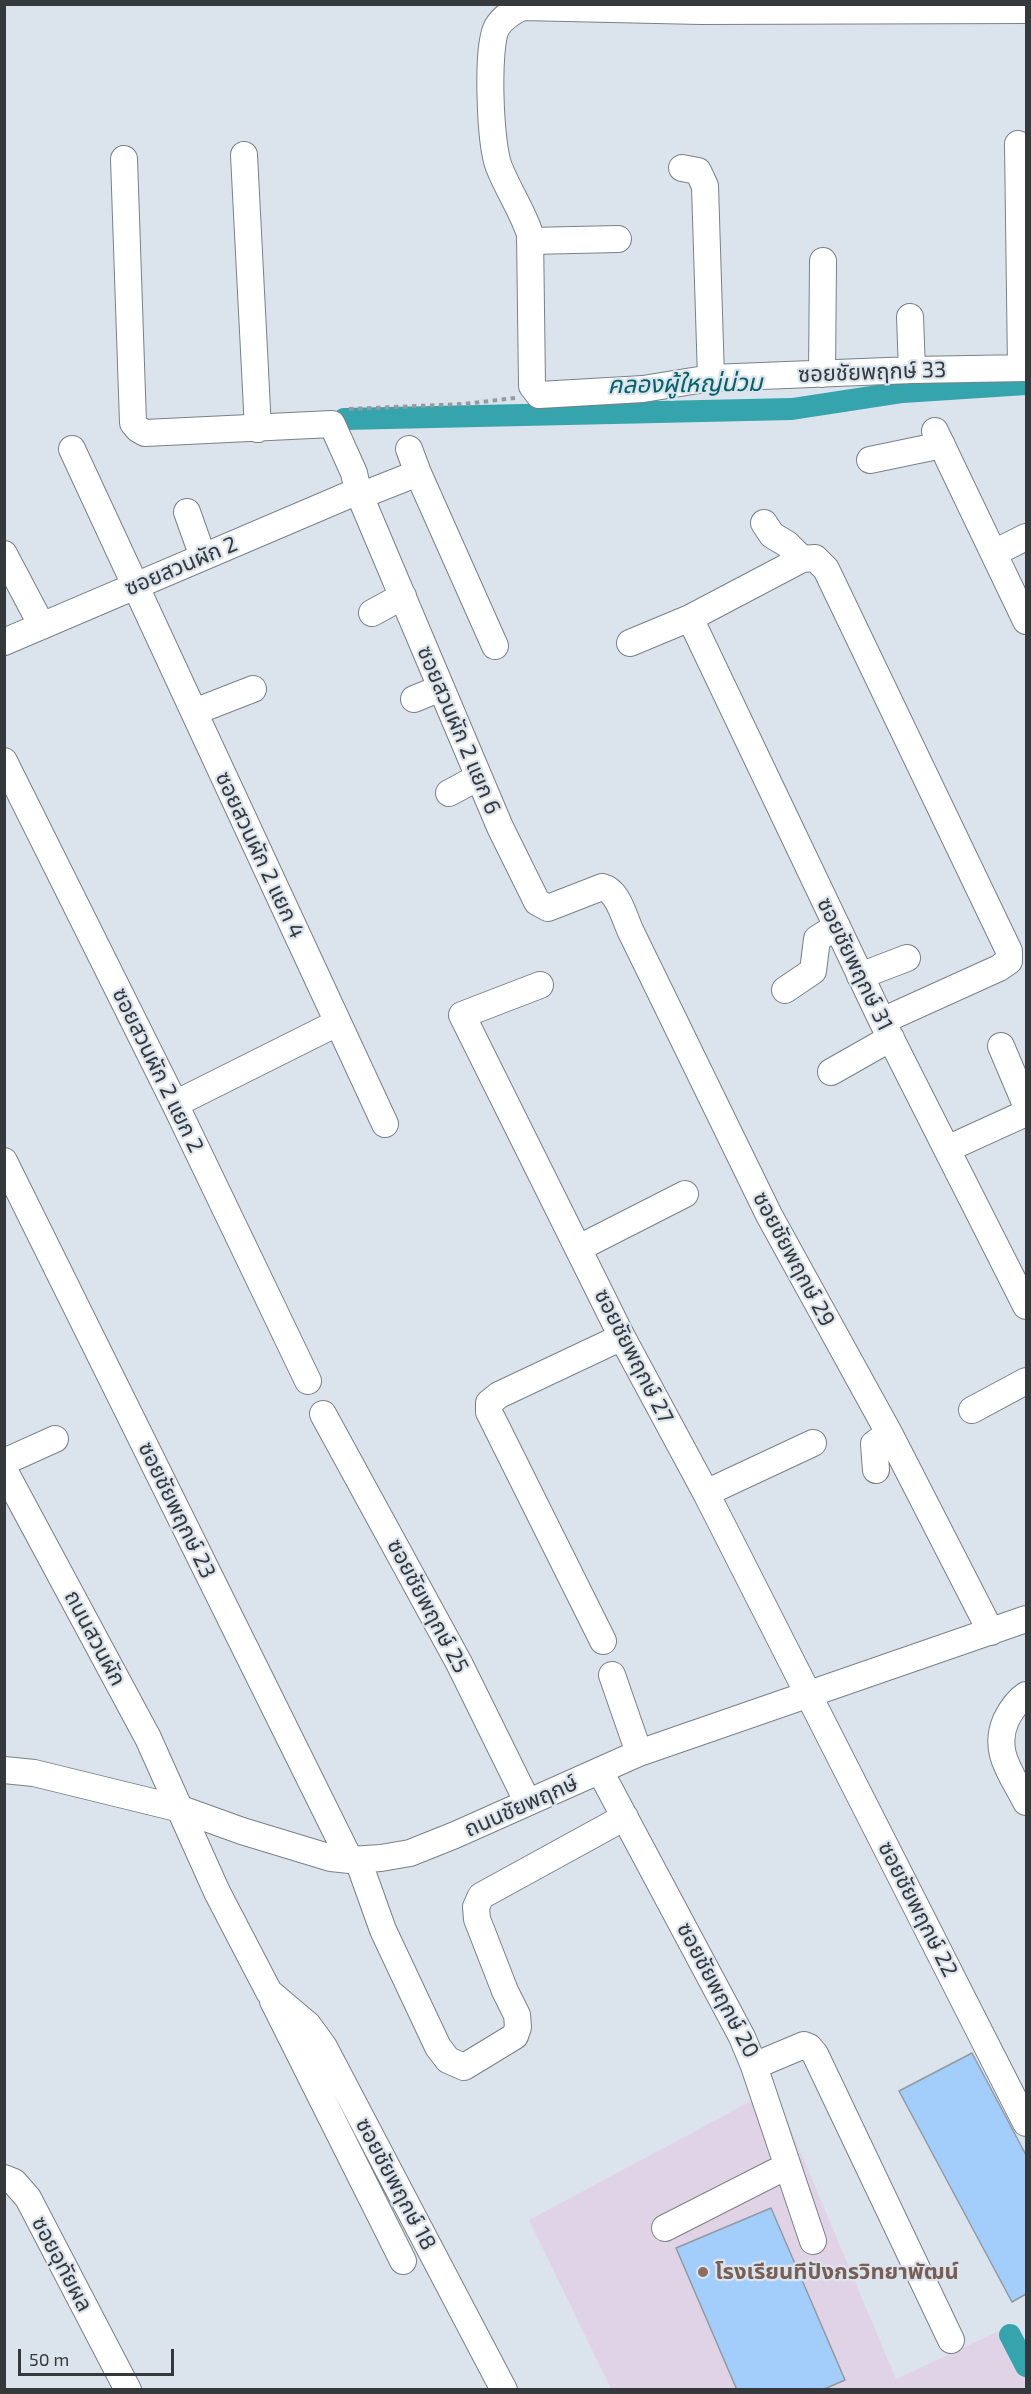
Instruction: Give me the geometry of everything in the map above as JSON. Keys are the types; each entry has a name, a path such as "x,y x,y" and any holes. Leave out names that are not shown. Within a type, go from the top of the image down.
{"street":[{"path":"539,395 532,386 530,241 525,218 499,166 491,121 493,40 497,27 508,14 522,7 701,11 1026,10"},
{"path":"1018,144 1024,368"},
{"path":"244,155 258,429"},
{"path":"123,159 134,423 138,429 145,432 320,425"},
{"path":"682,168 698,171 705,186 711,378"},
{"path":"530,241 618,238"},
{"path":"822,374 823,261"},
{"path":"910,317 912,370"},
{"name":"ซอยชัยพฤกษ์ 33","path":"539,395 643,389 711,378 1024,368"},
{"name":"ซอยสวนผัก 2 แยก 6","path":"320,425 332,424 479,777 537,903 548,908 602,887"},
{"path":"870,460 939,438 1026,621"},
{"path":"409,448 495,646"},
{"name":"ซอยสวนผัก 2 แยก 4","path":"72,449 385,1124"},
{"name":"ซอยสวนผัก 2","path":"4,642 359,493 418,473"},
{"path":"187,512 203,557"},
{"path":"764,524 772,535 787,544 802,559"},
{"path":"994,553 1026,537"},
{"path":"4,554 42,626"},
{"path":"630,643 690,618 802,559 815,558 826,569 1009,951 1009,961 999,968 886,1030 831,1071"},
{"path":"372,613 403,596"},
{"name":"ซอยชัยพฤกษ์ 31","path":"690,618 886,1030 1026,1306"},
{"path":"414,699 441,688"},
{"path":"194,712 253,689"},
{"name":"ซอยสวนผัก 2 แยก 2","path":"4,761 175,1104 308,1381"},
{"path":"449,793 479,777"},
{"name":"ซอยชัยพฤกษ์ 29","path":"602,887 608,888 614,894 769,1215 889,1432 991,1632"},
{"path":"785,990 813,971 817,939 837,926"},
{"path":"860,976 908,958"},
{"name":"ซอยชัยพฤกษ์ 27","path":"540,985 462,1015 622,1336 706,1493 809,1696"},
{"path":"175,1104 337,1023"},
{"path":"1001,1046 1026,1105"},
{"path":"947,1149 1026,1113"},
{"name":"ซอยชัยพฤกษ์ 23","path":"4,1161 354,1860 383,1930 438,2047 448,2060 464,2067 515,2036 518,2027 518,2015 505,1991 477,1919 476,1907 481,1896 625,1817"},
{"path":"579,1248 686,1194"},
{"path":"603,1641 489,1412 489,1404 499,1395 622,1336"},
{"path":"972,1410 1026,1381"},
{"name":"ซอยชัยพฤกษ์ 25","path":"323,1414 459,1663 528,1801"},
{"path":"876,1470 874,1443 889,1432"},
{"path":"4,1461 54,1439"},
{"path":"706,1493 813,1443"},
{"name":"ถนนสวนผัก","path":"4,1470 148,1738 181,1809"},
{"name":"ถนนชัยพฤกษ์","path":"4,1770 34,1773 181,1809 242,1832 331,1858 354,1860 410,1853 639,1753 1026,1619"},
{"path":"612,1675 639,1753"},
{"path":"1026,1695 1012,1708 1001,1734 1000,1749 1026,1802"},
{"name":"ซอยชัยพฤกษ์ 22","path":"809,1696 1026,2123"},
{"name":"ซอยชัยพฤกษ์ 20","path":"600,1771 742,2037 754,2066 804,2045 809,2047 815,2055 951,2340"},
{"name":"ซอยชัยพฤกษ์ 18","path":"181,1809 217,1892 403,2261"},
{"name":"ซอยชัยพฤกษ์ 18","path":"269,1992 308,2025 324,2046 504,2390"},
{"path":"754,2066 813,2241"},
{"path":"665,2228 787,2166"},
{"name":"ซอยอุทัยผล","path":"4,2178 14,2182 28,2198 128,2390"}],"path":[{"path":"320,425 338,409 464,404 539,395"}],"shaded area":[{"name":"โรงเรียนทีปังกรวิทยาพัฒน์","path":"774,2089 896,2379 1012,2325 1026,2352 1026,2389 611,2389 529,2220"}],"building":[{"path":"972,2053 1026,2155 1026,2294 1012,2302 899,2091"},
{"path":"771,2208 845,2380 822,2390 737,2390 676,2248"}],"waterway":[{"name":"คลองผู้ใหญ่น่วม","path":"344,419 792,409 903,392 1026,384"},
{"path":"1010,2335 1026,2366"}],"place":[{"name":"โรงเรียนทีปังกรวิทยาพัฒน์","path":"703,2272"}]}
